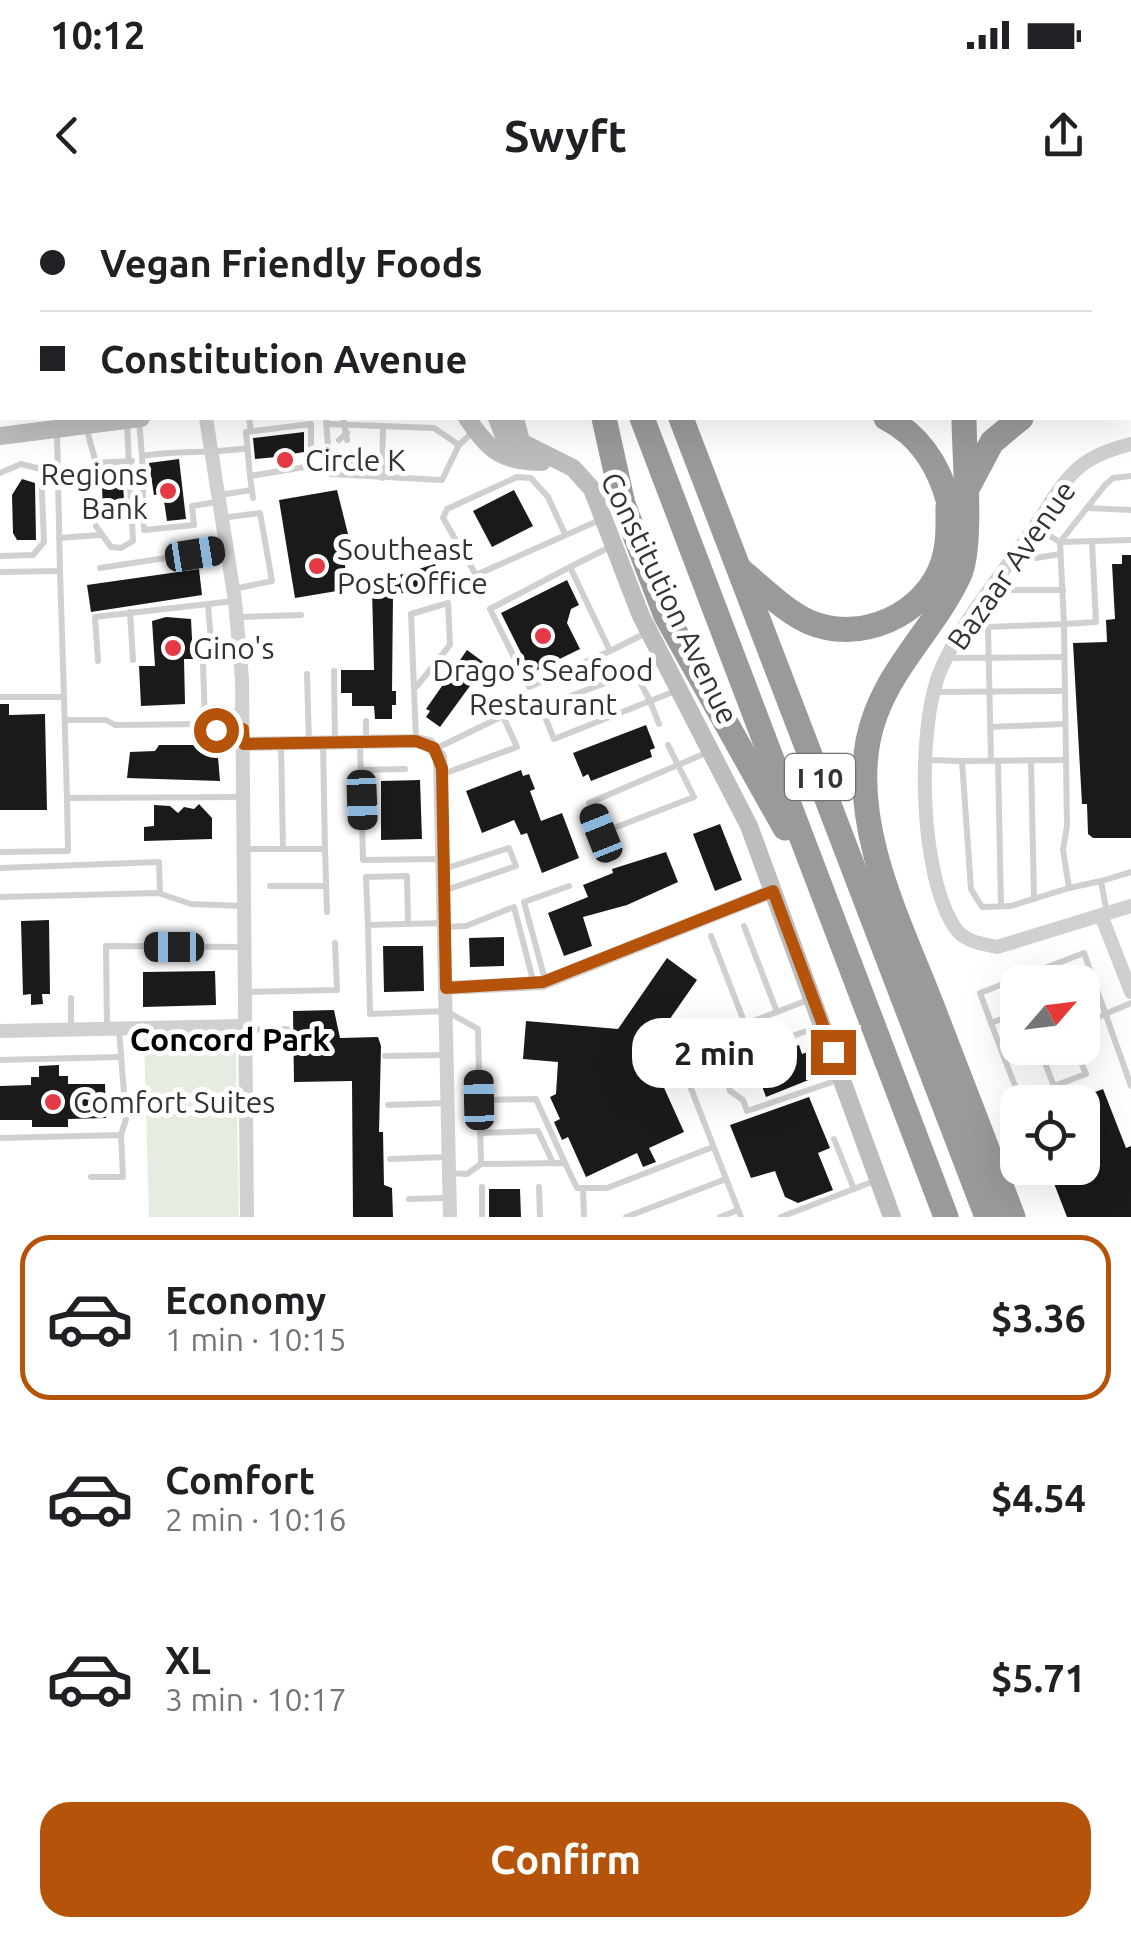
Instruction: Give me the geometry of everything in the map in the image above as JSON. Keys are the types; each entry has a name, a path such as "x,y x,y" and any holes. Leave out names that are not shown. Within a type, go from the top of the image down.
{"highway":[{"path":"582,420 612,468"},
{"path":"604,420 612,468 634,538 666,616 825,898"},
{"name":"I 10","path":"643,420 946,1217"},
{"name":"I 10","path":"681,420 987,1217"},
{"path":"889,420 908,431 929,454 956,498"},
{"path":"948,420 963,566 879,703 868,745 865,796 895,910 1014,1217"},
{"path":"739,569 809,622 849,629 885,622 918,602 938,573 946,548 956,498 964,420"},
{"path":"956,498 992,442 1020,420"}],"street":[{"path":"0,436 121,420"},
{"path":"206,420 240,640 247,1217"},
{"name":"Constitution Avenue","path":"498,420 511,448 584,477 648,632 749,826 824,1025 889,1216"},
{"name":"Constitution Avenue","path":"516,420 521,442 550,462"},
{"path":"471,424 502,458 550,462"},
{"name":"Bazaar Avenue","path":"1104,914 997,946 976,943 957,930 934,866 922,796 934,692 948,658 994,585 1082,464 1131,444"},
{"path":"243,737 281,744 416,741 434,749 443,774 450,1217"},
{"path":"446,988 540,983 773,891"},
{"path":"1131,906 1104,914 1131,992"},
{"path":"0,1031 243,1028"}],"lane":[{"path":"133,420 142,456 144,530 194,525 192,506 253,494 250,476 246,432 296,422 311,424 312,466 250,476"},
{"path":"96,526 100,535 117,548 132,541 133,420"},
{"path":"250,420 252,431"},
{"path":"326,421 346,433 383,426 434,428 459,445"},
{"path":"326,421 330,474 350,471 382,478 442,480 471,424"},
{"path":"86,426 96,463 132,462"},
{"path":"382,478 383,426"},
{"path":"0,852 68,851 56,430"},
{"path":"142,456 179,450 193,456 247,448"},
{"path":"348,456 357,462 350,471 342,464 348,456"},
{"path":"0,474 21,464 40,468 44,542 36,554 0,556"},
{"path":"564,532 548,497 531,478 517,476 447,509 443,518 476,574 495,570 564,532 603,518"},
{"path":"1069,888 1063,850 1067,826 1060,542 1113,478 1131,476"},
{"path":"1086,508 1131,510"},
{"path":"222,518 260,512 272,582 235,602"},
{"path":"1035,528 1060,542 1131,540"},
{"path":"60,538 100,535"},
{"path":"1000,906 988,627 1096,622 1092,541"},
{"path":"613,545 490,609 529,687 648,632"},
{"path":"100,568 226,549"},
{"path":"1018,551 1036,558 1061,554"},
{"path":"570,568 610,651"},
{"path":"0,572 60,571"},
{"path":"994,585 1010,590 1063,590"},
{"path":"98,661 95,616 235,602 301,615"},
{"path":"416,741 417,686 412,673 411,614 448,603 450,645 417,686"},
{"path":"208,604 211,642 240,640"},
{"path":"130,612 132,660"},
{"path":"948,658 1062,658"},
{"path":"203,662 205,724"},
{"path":"327,912 322,743 334,671"},
{"path":"660,724 650,701 635,672 541,708 554,739 650,701 679,689"},
{"path":"306,674 322,743"},
{"path":"934,692 1063,692"},
{"path":"0,697 64,697"},
{"path":"205,713 243,710"},
{"path":"434,749 503,716 517,747 443,774"},
{"path":"65,720 106,720 115,726 205,724 243,737"},
{"path":"366,721 361,770 364,860 444,864 509,848 516,866 445,890"},
{"path":"990,727 1064,724"},
{"path":"281,744 283,849"},
{"path":"668,745 681,766 694,797 601,833 589,803 681,766 712,750"},
{"path":"926,760 1065,760"},
{"path":"1031,760 1034,898"},
{"path":"962,761 970,890 982,907 1000,906 1131,872"},
{"path":"361,770 404,769"},
{"path":"66,798 244,797"},
{"path":"245,849 325,848"},
{"path":"0,868 159,862 160,893"},
{"path":"408,924 407,876 366,877 370,1014 446,1011 478,1028 481,1164"},
{"path":"1101,880 1104,914"},
{"path":"270,886 326,886"},
{"path":"540,983 524,902 570,886"},
{"path":"0,897 160,893 191,904 244,906"},
{"path":"368,925 466,926 514,907 540,983"},
{"path":"744,926 777,1012"},
{"path":"711,936 745,1024"},
{"path":"243,992 337,990 335,943"},
{"path":"92,1178 123,1177 121,1135 126,1119 106,946 243,948"},
{"path":"1053,965 1084,953 1089,965"},
{"path":"1000,985 980,993 1000,1047"},
{"path":"1100,994 1131,1086"},
{"path":"71,998 71,1030"},
{"path":"720,1217 740,1214 683,1068 691,1046 814,998"},
{"path":"1100,1017 1131,1003"},
{"path":"991,1023 1000,1020"},
{"path":"824,1025 721,1061 730,1091 743,1100 747,1111 842,1078"},
{"path":"243,1028 287,1029"},
{"path":"384,1056 447,1055"},
{"path":"0,1060 120,1057"},
{"path":"1046,1065 1054,1086 1086,1074 1082,1065"},
{"path":"479,1100 536,1100 577,1188 607,1188 714,1147"},
{"path":"388,1105 448,1103"},
{"path":"480,1132 538,1131 553,1163"},
{"path":"0,1138 121,1135"},
{"path":"834,1139 854,1189"},
{"path":"390,1159 449,1157"},
{"path":"450,1174 468,1174 481,1164 565,1163"},
{"path":"626,1217 726,1179"},
{"path":"780,1217 877,1180"},
{"path":"539,1187 540,1217"},
{"path":"482,1188 482,1217"},
{"path":"583,1188 584,1217"},
{"path":"409,1199 450,1198"}],"shaded area":[{"path":"226,1035 236,1051 239,1217 149,1217 144,1036"}],"building":[{"name":"Circle K","path":"304,432 304,452 292,454 293,462 278,464 277,457 255,459 253,438"},
{"name":"Regions Bank","path":"179,459 186,519 167,521 163,494 154,495 149,463"},
{"path":"22,479 35,483 36,540 17,540 13,533 12,495"},
{"path":"102,483 123,483 125,519 103,519"},
{"name":"Southeast Post Office","path":"337,490 350,542 341,543 349,589 295,598 279,500"},
{"path":"514,490 533,526 492,547 473,511"},
{"path":"1122,555 1131,555 1131,838 1093,838 1088,834 1087,804 1082,804 1073,643 1107,642 1106,620 1115,619 1112,564 1122,564"},
{"path":"435,564 440,582 414,594 413,590 393,596 392,691 396,691 396,705 392,705 392,719 375,719 374,706 352,706 352,693 341,693 341,670 374,670 372,588 381,588 380,581 394,581 393,577"},
{"path":"199,569 202,595 91,612 87,585"},
{"name":"Drago's Seafood Restaurant","path":"567,580 579,605 571,609 567,623 580,649 531,673 501,613"},
{"path":"166,617 191,619 193,659 184,659 185,704 141,706 139,666 155,666 152,621"},
{"path":"467,650 486,664 440,727 426,717 430,711 426,709"},
{"path":"0,704 9,704 9,715 45,714 47,810 0,810"},
{"path":"646,725 655,748 650,750 652,757 591,781 588,774 583,777 573,753"},
{"path":"159,745 217,745 220,781 127,778 130,752 155,751"},
{"path":"521,770 523,776 529,774 535,789 530,791 541,821 562,813 579,858 542,873 527,833 521,835 514,820 482,833 466,791"},
{"path":"420,780 422,839 381,840 381,781"},
{"path":"199,804 212,818 212,839 144,841 144,827 154,826 154,805 170,806 178,813 184,807 194,809"},
{"path":"720,824 742,880 715,891 693,834"},
{"path":"666,852 678,882 627,905 583,917 592,946 564,956 548,913 588,897 583,885 613,873 612,869"},
{"path":"49,920 50,994 42,994 43,1004 31,1005 31,994 23,995 21,921"},
{"path":"504,937 504,966 470,967 469,938"},
{"path":"383,946 423,946 424,991 384,992"},
{"path":"667,958 697,980 658,1036 681,1053 679,1060 656,1070 684,1132 649,1148 656,1162 643,1167 637,1153 586,1177 568,1137 562,1140 554,1122 560,1119 550,1097 556,1094 558,1062 523,1059 526,1021 618,1029"},
{"path":"215,971 216,1005 143,1007 143,972"},
{"path":"334,1010 340,1038 378,1037 381,1046 379,1132 383,1132 384,1185 392,1188 393,1217 353,1217 352,1081 294,1082 293,1011"},
{"path":"799,1045 802,1054 811,1051 816,1077 766,1097 753,1061"},
{"name":"Comfort Suites","path":"59,1065 59,1076 68,1076 68,1084 105,1084 106,1118 68,1119 68,1127 32,1127 32,1120 0,1120 0,1086 31,1085 31,1077 39,1077 39,1066"},
{"path":"1103,1089 1126,1148 1131,1146 1131,1217 1067,1217 1055,1185 1100,1185"},
{"path":"809,1097 830,1148 818,1153 833,1190 798,1203 785,1197 775,1171 751,1178 730,1125"},
{"path":"489,1189 520,1189 521,1217 489,1217"}],"place":[{"name":"Circle K","path":"285,460"},
{"name":"Regions Bank","path":"168,491"},
{"name":"Southeast Post Office","path":"317,566"},
{"name":"Drago's Seafood Restaurant","path":"543,636"},
{"name":"Gino's","path":"173,648"},
{"name":"Comfort Suites","path":"53,1102"}],"district":[{"name":"Concord Park","path":"230,1039"}],"route":[{"path":"216,730 243,729 244,744 416,741 434,748 442,768 446,988 543,982 773,891 833,1052"}]}
